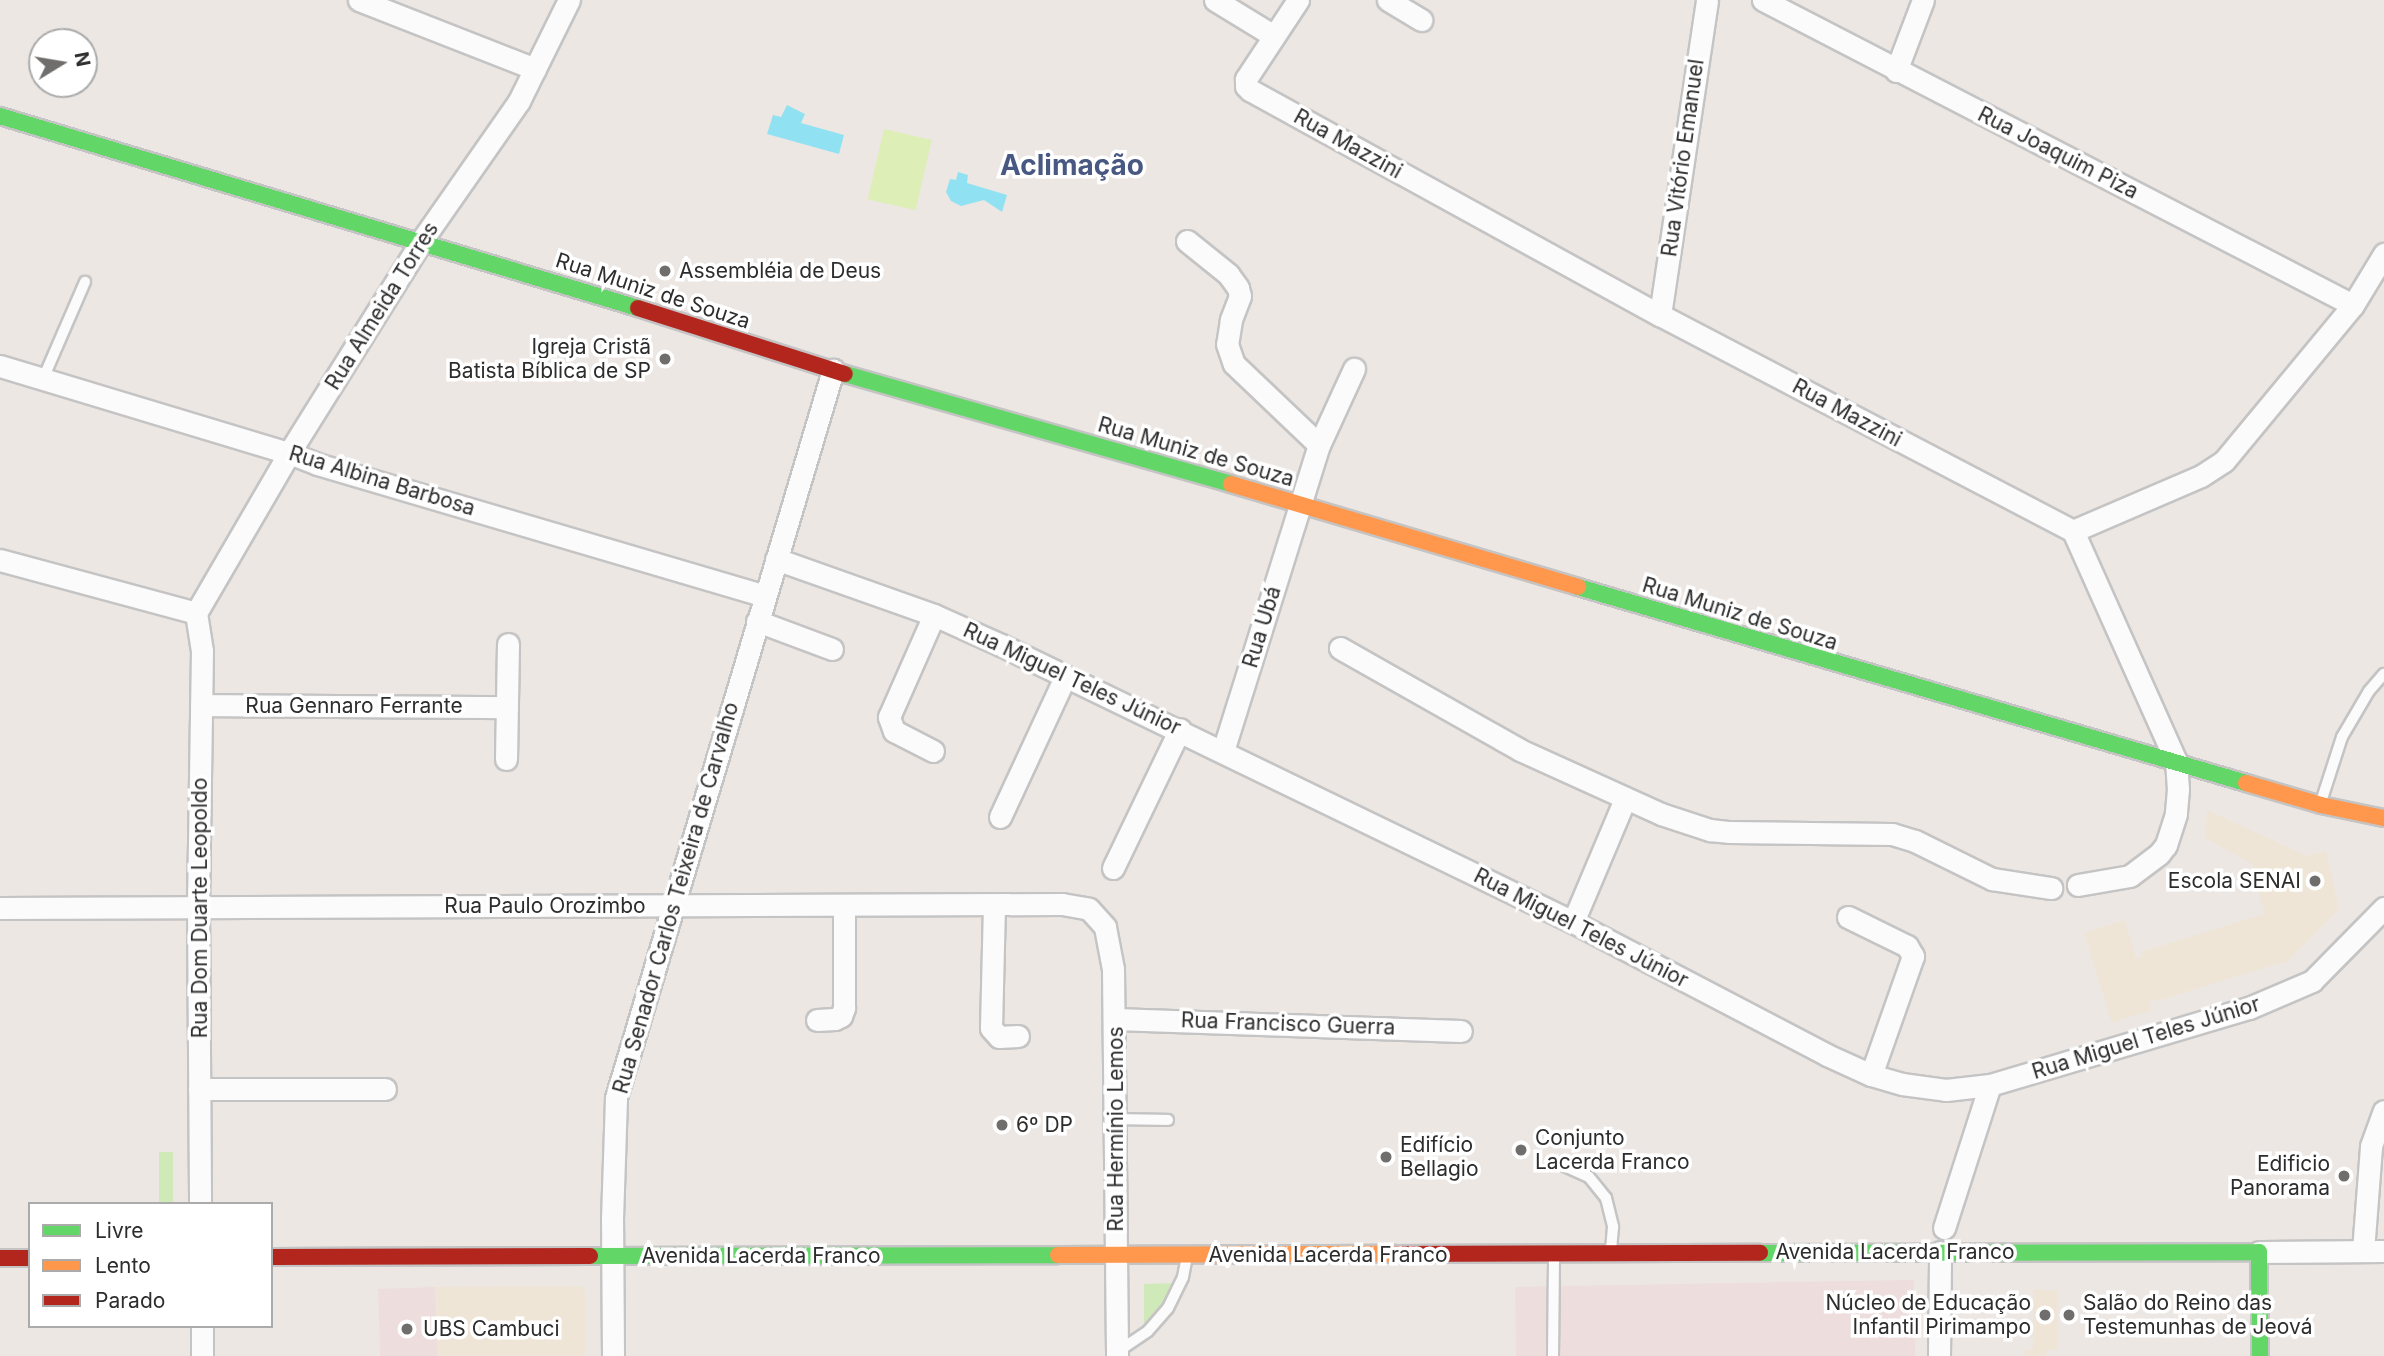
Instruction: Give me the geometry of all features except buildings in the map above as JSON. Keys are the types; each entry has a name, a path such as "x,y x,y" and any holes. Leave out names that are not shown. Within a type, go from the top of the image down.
{"street":[{"path":"359,0 535,69"},
{"name":"Rua Almeida Torres","path":"196,613 289,453 420,243 519,101 569,0"},
{"path":"1215,0 1275,36 1297,0"},
{"path":"1388,0 1421,20"},
{"name":"Rua Vitório Emanuel","path":"1660,316 1707,0"},
{"name":"Rua Joaquim Piza","path":"1763,0 1896,71 2353,304"},
{"path":"1896,71 1923,0"},
{"name":"Rua Mazzini","path":"1275,36 1246,79 1246,86 1660,316 2073,531"},
{"name":"Rua Muniz de Souza","path":"0,116 420,243 529,273 833,370 1301,504 1827,662 2321,805 2384,818"},
{"path":"1187,241 1228,274 1238,288 1240,296 1231,320 1227,344 1234,364 1319,445"},
{"path":"2078,885 2130,876 2159,854 2166,845 2176,814 2176,761 2073,531 2201,475 2224,461 2353,304 2384,254"},
{"name":"Rua Albina Barbosa","path":"0,366 289,453 317,464 765,596"},
{"name":"Rua Ubá","path":"1223,751 1319,445 1354,369"},
{"name":"Rua Senador Carlos Teixeira de Carvalho","path":"613,1356 612,1256 616,1098 833,370"},
{"path":"0,559 196,613"},
{"name":"Rua Miguel Teles Júnior","path":"776,559 934,615 1180,729 1573,922 1871,1075 1925,1089 1990,1085 2249,1008 2294,991 2326,969 2384,908"},
{"name":"Rua Dom Duarte Leopoldo","path":"196,613 202,651 198,908 201,1202"},
{"path":"933,751 894,731 889,717 934,615"},
{"path":"757,621 832,649"},
{"path":"506,759 508,644"},
{"path":"1340,648 1520,750 1625,799 1710,830 1892,834 1915,841 1992,879 2052,888"},
{"path":"1000,817 1065,677"},
{"name":"Rua Gennaro Ferrante","path":"201,705 507,707"},
{"path":"1113,868 1180,729"},
{"path":"1573,922 1625,799"},
{"name":"Rua Paulo Orozimbo","path":"0,908 1062,904 1089,909"},
{"path":"817,1020 835,1020 841,1016 844,1008 844,905"},
{"path":"994,905 991,1028 999,1037 1018,1036"},
{"name":"Rua Hermínio Lemos","path":"1089,909 1105,927 1111,946 1115,1019 1117,1354"},
{"path":"1848,917 1907,946 1913,956 1871,1075"},
{"name":"Rua Francisco Guerra","path":"1115,1019 1461,1031"},
{"path":"1944,1228 1990,1085"},
{"path":"200,1089 385,1088"},
{"path":"2373,1251 2371,1146 2384,1111"},
{"path":"2259,1251 2260,1356"},
{"name":"Avenida Lacerda Franco","path":"273,1257 2373,1251"},
{"path":"1940,1252 1940,1356"},
{"path":"0,1258 28,1258"},
{"path":"202,1328 202,1356"}],"lane":[{"path":"43,379 85,282"},
{"path":"2321,805 2329,770 2342,737 2369,691 2384,674"},
{"path":"1116,1119 1168,1120"},
{"path":"1553,1161 1589,1177 1606,1198 1613,1227 1611,1253"},
{"path":"1553,1356 1554,1253"},
{"path":"1117,1354 1149,1331 1168,1308 1183,1277 1188,1255"}],"shaded area":[{"path":"2207,810 2307,856 2326,851 2339,909 2285,964 2283,962 2157,1001 2149,1001 2151,1010 2112,1023 2084,933 2125,920 2136,958 2143,956 2141,952 2264,914 2252,864 2205,838"},
{"path":"1914,1280 1915,1356 1516,1356 1515,1287"},
{"path":"581,1286 585,1292 585,1356 437,1356 435,1287"},
{"name":"UBS Cambuci","path":"435,1287 437,1356 380,1356 378,1289"},
{"name":"Núcleo de Educação Infantil Pirimampo","path":"2033,1289 2058,1291 2057,1350 2047,1350 2046,1356 2025,1356 2025,1350 2033,1349"}],"green space":[{"path":"884,129 932,140 916,210 868,199"},
{"path":"159,1152 173,1152 173,1202 159,1202"},
{"path":"1177,1283 1144,1329 1144,1284"}],"water":[{"path":"787,105 805,114 801,123 844,135 839,154 767,134 773,115 781,117"},
{"path":"958,172 968,175 967,183 1007,195 1002,212 984,200 961,206 951,201 946,192 950,179 956,180"}],"traffic: fast":[{"path":"0,116 638,308"},
{"path":"845,374 1231,484"},
{"path":"1578,587 2246,783"},
{"path":"1760,1253 2259,1252 2260,1356"},
{"path":"590,1256 1058,1255"}],"traffic: slow":[{"path":"1231,484 1578,587"},
{"path":"2246,783 2321,805 2384,818"},
{"path":"1058,1255 1395,1254"}],"traffic: jam":[{"path":"638,308 845,374"},
{"path":"1395,1254 1760,1253"},
{"path":"273,1257 590,1256"},
{"path":"0,1258 28,1258"}],"place":[{"name":"Assembléia de Deus","path":"665,271"},
{"name":"Igreja Cristã Batista Bíblica de SP","path":"665,359"},
{"name":"Escola SENAI","path":"2315,881"},
{"name":"6º DP","path":"1002,1125"},
{"name":"Conjunto Lacerda Franco","path":"1521,1150"},
{"name":"Edifício Bellagio","path":"1386,1157"},
{"name":"Edificio Panorama","path":"2344,1176"},
{"name":"Núcleo de Educação Infantil Pirimampo","path":"2045,1315"},
{"name":"Salão do Reino das Testemunhas de Jeová","path":"2069,1315"},
{"name":"UBS Cambuci","path":"407,1329"}],"district":[{"name":"Aclimação","path":"1072,165"}]}
